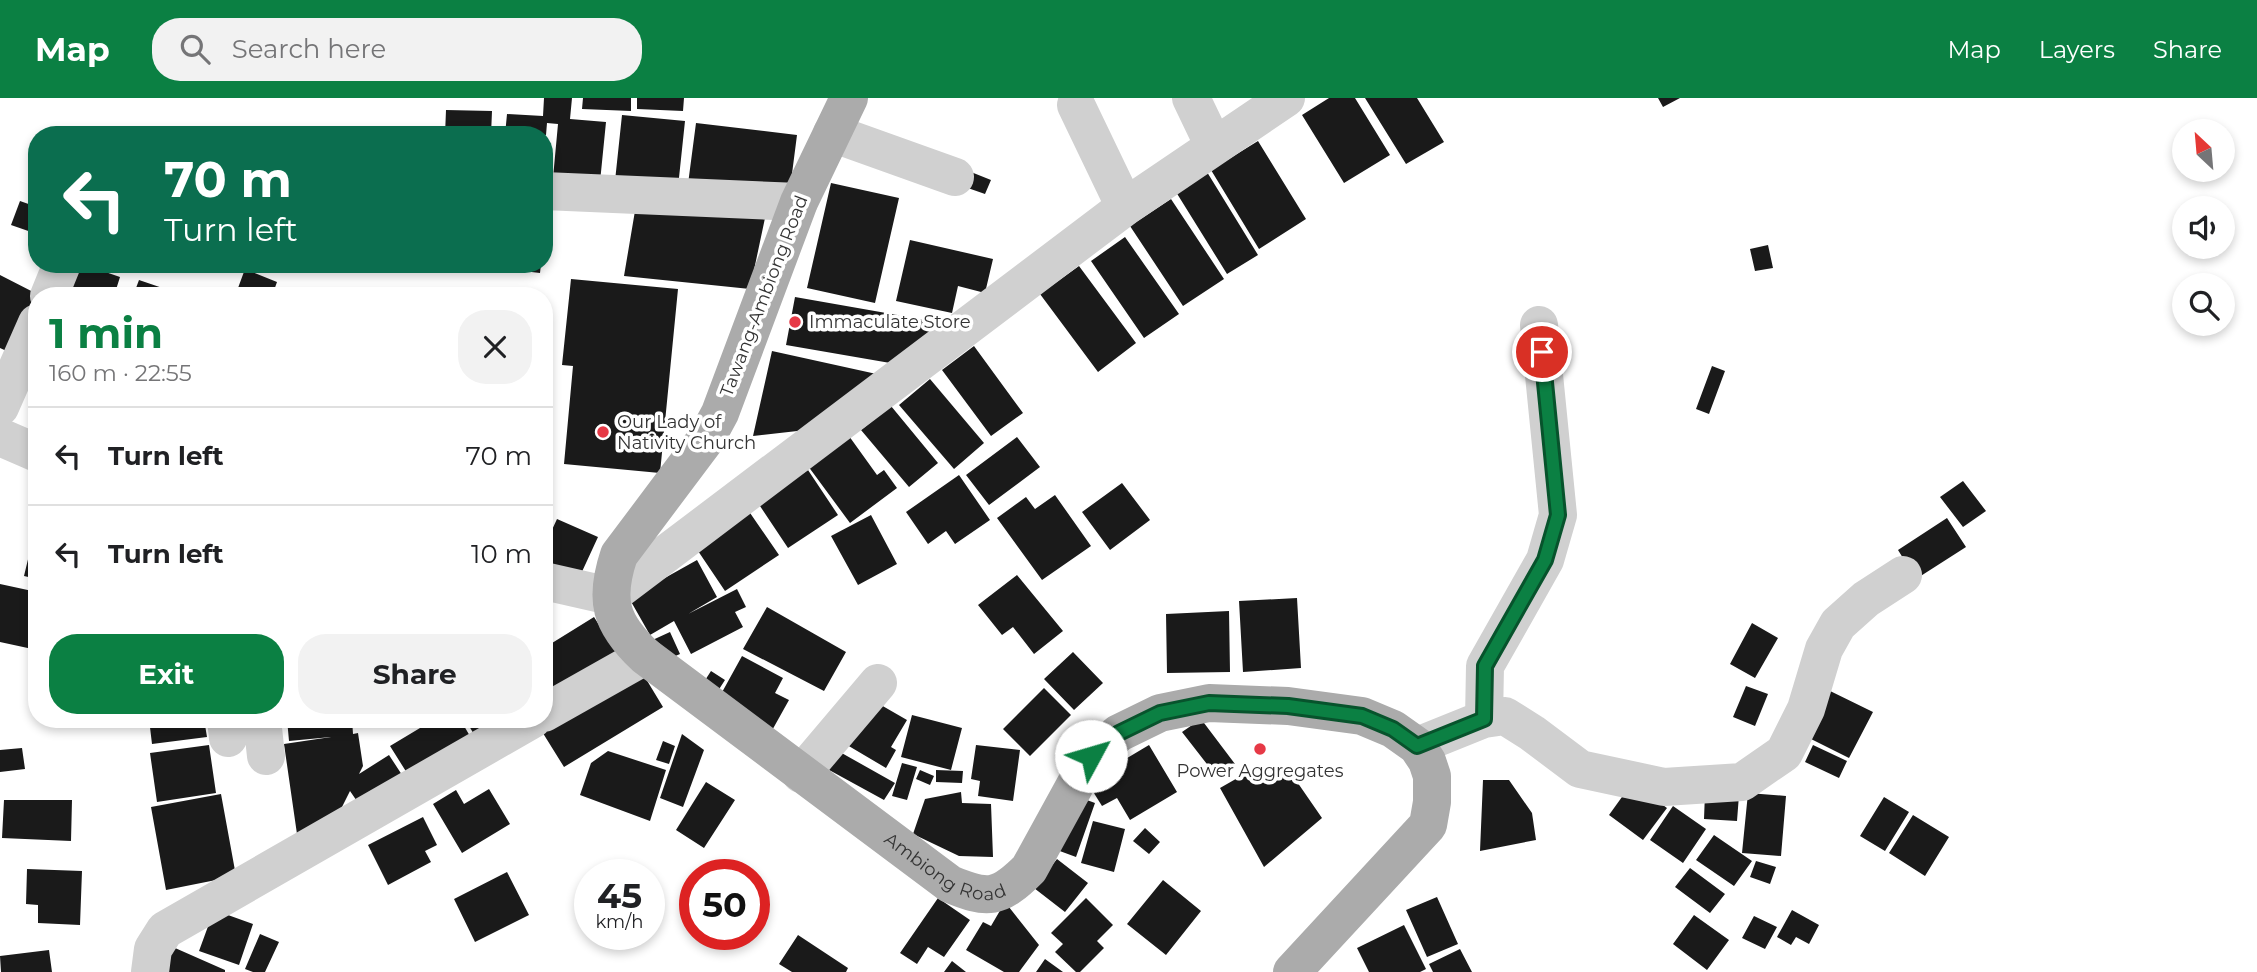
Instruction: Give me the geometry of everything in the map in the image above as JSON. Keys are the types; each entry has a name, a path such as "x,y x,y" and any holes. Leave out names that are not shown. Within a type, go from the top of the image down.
{"main road":[{"name":"Tawang-Ambiong Road","path":"610,596 612,573 619,555 706,439 720,413 799,202 849,98"},
{"name":"Ambiong Road","path":"610,596 615,616 627,639 645,656 950,884 975,894 993,895 1014,884 1028,869 1091,756 1119,733 1160,713 1209,703 1288,706 1362,716 1393,729 1417,746"},
{"path":"1292,972 1428,825 1432,802 1432,776 1427,761 1417,746"}],"street":[{"path":"1191,98 1214,146"},
{"path":"553,583 610,596 1125,207 1286,98"},
{"path":"1076,105 1125,207"},
{"path":"832,133 955,177"},
{"path":"553,191 799,202"},
{"path":"1484,719 1485,666 1545,560 1558,515 1539,325"},
{"path":"0,407 28,343"},
{"path":"0,436 28,449"},
{"path":"1417,746 1484,719 1505,716 1580,769 1664,787 1742,782 1784,753 1806,709 1824,649 1838,624 1866,599 1903,575"},
{"path":"553,708 645,656"},
{"path":"802,774 878,683"},
{"path":"263,728 266,756"},
{"path":"150,972 153,949 165,930 517,728"}],"building":[{"path":"544,98 572,98 570,119 606,122 600,182 553,178 558,124 506,126 507,114 543,116"},
{"path":"583,98 631,98 631,111 582,109"},
{"path":"637,98 684,98 683,111 637,109"},
{"path":"1329,98 1355,98 1390,155 1344,183 1302,115"},
{"path":"1365,98 1417,98 1444,142 1406,164"},
{"path":"1658,98 1680,98 1663,107"},
{"path":"446,110 492,111 491,126 445,126"},
{"path":"622,115 685,121 678,187 615,181"},
{"path":"696,123 797,135 789,197 688,184"},
{"path":"1258,141 1306,219 1259,249 1211,170"},
{"path":"971,172 991,180 985,194 965,187"},
{"path":"1207,172 1258,255 1227,274 1176,192"},
{"path":"831,183 899,198 875,303 807,288"},
{"path":"637,199 765,218 750,289 624,276"},
{"path":"1171,199 1224,279 1183,306 1130,226"},
{"path":"20,201 28,204 28,231 11,225"},
{"path":"1125,237 1179,314 1144,338 1091,261"},
{"path":"910,240 993,259 985,293 958,286 952,313 896,301"},
{"path":"1768,245 1773,268 1755,271 1750,249"},
{"path":"1079,266 1136,343 1098,372 1040,294"},
{"path":"72,273 108,273 120,277 117,287 67,287"},
{"path":"244,273 255,273 277,282 275,287 238,287"},
{"path":"0,275 28,289 28,323 13,354 0,348"},
{"path":"571,279 678,289 660,473 564,464 573,366 562,365"},
{"path":"139,280 160,287 136,287"},
{"path":"795,297 943,323 896,364 786,345"},
{"path":"974,346 1023,413 991,436 942,370"},
{"path":"772,351 881,375 815,429 753,436"},
{"path":"1712,366 1725,371 1709,414 1696,409"},
{"path":"930,379 984,443 954,469 899,405"},
{"path":"891,406 938,463 909,487 861,430"},
{"path":"849,436 877,475 884,470 897,488 850,523 808,466"},
{"path":"1017,437 1040,467 989,505 966,475"},
{"path":"808,470 838,515 788,548 758,503"},
{"path":"959,475 990,520 955,544 946,531 928,544 906,512"},
{"path":"1963,481 1986,511 1963,527 1940,497"},
{"path":"1122,483 1150,520 1110,550 1082,512"},
{"path":"1055,495 1091,546 1042,580 997,518 1026,497 1035,509"},
{"path":"748,510 779,555 725,591 694,545"},
{"path":"871,515 897,564 858,585 831,536"},
{"path":"1947,518 1966,547 1916,579 1898,550"},
{"path":"557,519 598,537 580,576 553,564 553,528"},
{"path":"28,559 28,577 24,576"},
{"path":"697,560 717,597 688,614 737,589 746,607 735,612 743,627 691,654 674,621 650,635 629,598"},
{"path":"1017,575 1063,631 1034,654 1013,627 1002,635 978,605"},
{"path":"0,584 28,590 28,648 0,642"},
{"path":"1297,598 1301,668 1243,672 1239,601"},
{"path":"767,607 846,652 824,691 743,649"},
{"path":"1229,611 1230,672 1167,673 1166,614"},
{"path":"594,617 620,658 553,699 553,642"},
{"path":"1752,623 1778,638 1755,678 1730,664"},
{"path":"670,632 680,654 664,661 646,643"},
{"path":"1073,652 1103,683 1074,710 1044,679"},
{"path":"742,656 783,678 775,693 789,700 770,734 715,705"},
{"path":"640,669 663,707 564,767 541,730 553,728 553,723"},
{"path":"711,671 725,680 714,697 700,688"},
{"path":"1746,686 1768,694 1755,726 1733,717"},
{"path":"1044,688 1071,715 1030,756 1003,729"},
{"path":"1824,688 1873,712 1849,758 1801,734"},
{"path":"874,701 907,720 891,747 896,750 886,768 842,742"},
{"path":"912,715 962,728 951,770 901,757"},
{"path":"1201,719 1235,764 1217,777 1182,732"},
{"path":"150,728 206,728 207,737 152,744"},
{"path":"288,728 353,728 353,734 358,733 363,766 359,774 389,755 406,781 363,810 350,791 340,811 297,834 284,744 331,737 289,741"},
{"path":"420,728 465,728 474,743 412,781 390,746"},
{"path":"470,728 505,728 479,743"},
{"path":"682,734 704,750 683,807 660,798"},
{"path":"663,741 675,746 669,764 656,760"},
{"path":"209,745 216,793 157,802 150,753"},
{"path":"976,745 1020,750 1013,801 978,796 980,781 971,779"},
{"path":"1149,745 1177,792 1130,820 1117,798 1102,806 1087,782"},
{"path":"1813,745 1847,761 1839,778 1805,762"},
{"path":"831,747 895,783 884,800 820,765"},
{"path":"22,748 25,769 0,772 0,750"},
{"path":"608,751 666,770 650,821 580,795 591,763"},
{"path":"902,763 917,767 907,800 892,796"},
{"path":"920,770 934,776 930,785 916,779"},
{"path":"936,770 963,771 962,783 936,782"},
{"path":"1248,772 1293,776 1322,818 1264,867 1220,788"},
{"path":"1483,780 1509,780 1532,813 1536,840 1480,851"},
{"path":"706,782 735,800 704,848 676,830"},
{"path":"1632,783 1667,808 1643,840 1609,815"},
{"path":"489,789 510,824 462,853 433,804 456,790 464,804"},
{"path":"961,792 962,803 991,804 993,857 959,856 913,834 925,799"},
{"path":"1705,793 1739,795 1737,821 1704,819"},
{"path":"1748,793 1786,796 1781,856 1742,853"},
{"path":"221,794 236,876 166,890 151,807"},
{"path":"1076,796 1095,803 1076,857 1057,850"},
{"path":"1884,797 1909,812 1885,851 1860,836"},
{"path":"4,800 72,800 71,841 2,838"},
{"path":"1673,806 1706,829 1683,863 1650,840"},
{"path":"1913,815 1949,837 1925,876 1889,853"},
{"path":"423,817 437,845 425,851 431,862 388,885 368,845"},
{"path":"1093,821 1125,829 1114,872 1081,863"},
{"path":"1145,828 1160,842 1149,854 1133,841"},
{"path":"1714,835 1752,861 1734,886 1696,860"},
{"path":"1057,859 1088,883 1065,912 1034,888"},
{"path":"1756,861 1776,867 1770,884 1750,877"},
{"path":"1690,868 1725,894 1710,913 1675,887"},
{"path":"27,869 82,871 80,925 38,923 38,905 26,904"},
{"path":"507,872 529,915 475,942 454,899"},
{"path":"1163,880 1201,911 1166,955 1127,924"},
{"path":"1437,897 1458,944 1427,957 1406,910"},
{"path":"938,898 970,920 944,957 928,947 917,964 900,953"},
{"path":"1086,898 1113,925 1097,941 1104,948 1080,972 1076,972 1055,952 1063,944 1051,933"},
{"path":"1005,902 1039,945 1019,972 1004,972 966,950 983,922 991,926"},
{"path":"214,910 253,924 239,965 199,951"},
{"path":"1792,910 1819,925 1809,944 1796,937 1791,945 1777,937"},
{"path":"1694,915 1729,940 1707,970 1673,944"},
{"path":"1754,916 1777,927 1765,949 1742,938"},
{"path":"1404,925 1426,969 1420,972 1369,972 1357,948"},
{"path":"260,934 279,942 265,972 253,972 245,969"},
{"path":"798,935 848,968 846,972 792,972 779,964"},
{"path":"166,944 225,970 225,972 162,972"},
{"path":"1460,949 1472,972 1433,972 1429,964"},
{"path":"49,950 52,972 1,972 0,956"},
{"path":"1045,959 1063,972 1036,972"},
{"path":"952,961 966,972 944,972"}],"place":[{"name":"Immaculate Store","path":"795,322"},
{"name":"Our Lady of Nativity Church","path":"603,432"},
{"name":"Power Aggregates","path":"1260,749"}],"route":[{"path":"1091,756 1119,733 1160,713 1209,703 1288,706 1362,716 1393,729 1417,746 1484,719 1485,666 1545,560 1558,515 1542,352"}]}
